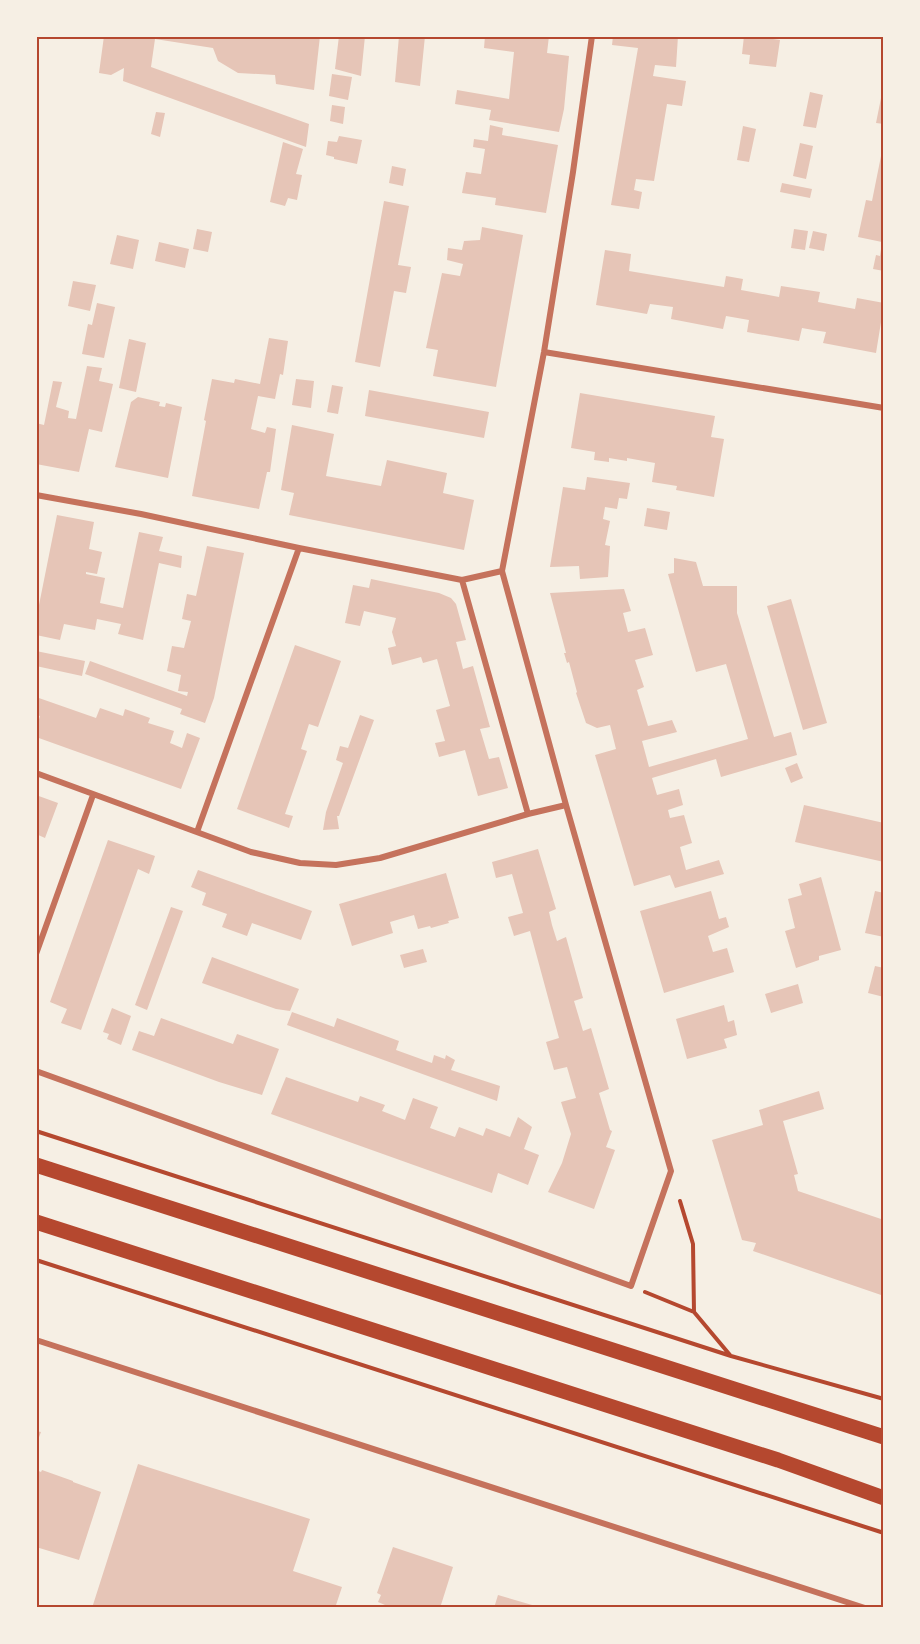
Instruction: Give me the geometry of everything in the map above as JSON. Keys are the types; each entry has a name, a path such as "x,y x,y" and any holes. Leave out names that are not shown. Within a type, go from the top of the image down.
{"main road":[{"path":"36,1165 884,1437"},
{"path":"36,1222 767,1456 884,1498"}],"street":[{"path":"36,1071 631,1286 671,1171 566,805 502,571 544,352 592,36"},
{"path":"544,352 884,408"},
{"path":"36,495 141,514 462,580 502,571"},
{"path":"197,832 299,548"},
{"path":"462,580 528,814"},
{"path":"36,773 251,852 300,863 336,864 380,858 566,805"},
{"path":"36,954 93,795"},
{"path":"36,1340 865,1608"}],"path":[{"path":"36,1131 731,1356 884,1399"},
{"path":"671,1171 693,1244 694,1312"},
{"path":"36,1260 884,1533"},
{"path":"631,1286 694,1312 731,1356"}],"building":[{"path":"104,36 320,36 314,90 276,84 275,75 238,73 218,61 213,48 155,39 151,67 309,124 306,147 123,81 124,68 111,75 99,73"},
{"path":"339,36 365,36 361,76 335,69"},
{"path":"399,36 425,36 420,86 395,82"},
{"path":"485,36 549,36 547,53 569,56 564,109 559,132 489,120 491,110 455,104 457,90 509,99 514,52 484,48"},
{"path":"613,36 678,36 676,67 655,65 653,76 686,81 682,106 667,104 654,181 636,179 634,190 642,192 639,209 611,205 638,48 612,45"},
{"path":"744,36 774,36 773,39 780,40 776,67 749,64 750,55 742,54"},
{"path":"332,74 352,77 348,100 329,96"},
{"path":"810,92 823,95 816,128 803,126"},
{"path":"881,98 884,99 884,124 876,123"},
{"path":"332,105 345,107 343,124 330,121"},
{"path":"156,112 165,113 160,137 151,134"},
{"path":"490,125 503,128 502,135 558,145 546,213 495,205 496,198 462,193 466,172 481,174 485,149 473,147 474,139 488,141"},
{"path":"743,126 756,129 749,162 737,160"},
{"path":"339,136 362,140 357,164 326,155 328,141 337,142"},
{"path":"283,142 303,149 296,174 302,175 297,200 288,198 285,206 270,202"},
{"path":"800,143 813,146 806,179 793,176"},
{"path":"883,146 884,271 873,269 876,255 880,256 882,242 858,237 866,200 872,201"},
{"path":"392,166 406,169 403,186 389,183"},
{"path":"782,183 812,189 810,198 780,192"},
{"path":"384,201 409,206 398,265 411,267 406,293 394,291 380,367 355,362"},
{"path":"482,227 523,235 496,387 433,376 438,350 426,348 442,273 460,276 463,264 447,260 448,248 462,250 464,241 480,240"},
{"path":"197,229 212,232 208,252 193,249"},
{"path":"794,229 808,231 805,250 791,248"},
{"path":"813,231 827,234 824,251 809,248"},
{"path":"117,235 139,240 133,269 110,264"},
{"path":"159,242 189,249 185,268 155,261"},
{"path":"605,250 631,254 629,271 724,287 726,276 743,279 741,290 779,297 781,286 820,292 818,302 855,309 857,298 884,303 884,316 882,316 876,353 823,343 826,332 802,328 799,341 747,332 749,320 726,316 723,329 671,319 673,307 650,304 647,314 596,305"},
{"path":"73,281 96,285 90,311 68,306"},
{"path":"97,303 115,307 104,358 82,354 88,324 92,325"},
{"path":"269,338 288,341 283,375 280,374 275,399 258,396 251,429 265,433 267,427 276,429 270,472 267,472 259,509 192,496 212,379 234,383 235,379 260,384"},
{"path":"129,339 146,343 136,392 119,388"},
{"path":"87,366 102,368 99,381 113,384 102,432 89,429 79,472 36,464 36,423 44,425 53,381 62,382 56,407 69,411 68,418 76,419"},
{"path":"296,379 314,381 311,408 292,405"},
{"path":"332,385 343,387 338,414 327,412"},
{"path":"369,390 489,412 484,438 365,416"},
{"path":"580,393 715,416 711,437 724,439 714,497 676,490 677,486 652,482 655,463 627,458 627,461 609,458 609,462 594,460 595,452 571,448"},
{"path":"138,397 160,402 159,406 165,407 166,403 182,407 168,478 115,467 131,402"},
{"path":"292,425 334,434 326,476 381,486 387,460 447,473 443,493 474,500 464,550 289,515 294,493 281,490"},
{"path":"587,477 630,483 627,499 619,498 617,509 605,507 603,519 610,521 605,545 610,546 608,577 580,579 579,566 550,567 563,487 585,490"},
{"path":"647,508 670,512 667,530 644,526"},
{"path":"57,515 94,522 89,549 102,552 97,574 86,572 86,574 105,578 100,603 123,608 139,532 163,537 159,551 182,556 181,568 159,563 143,640 118,634 121,624 97,619 95,630 64,624 60,640 36,635 36,620"},
{"path":"207,546 244,553 214,698 205,723 180,714 182,709 85,674 90,661 187,696 188,692 178,691 181,675 167,671 172,646 184,648 191,621 182,619 187,594 196,596"},
{"path":"674,558 696,562 703,586 737,586 737,613 774,737 791,732 797,755 721,777 716,759 652,778 657,795 679,789 683,805 668,810 670,818 684,815 692,843 680,847 686,870 719,860 724,874 675,888 670,875 634,886 595,755 616,749 610,725 597,728 586,723 569,662 567,663 564,653 566,653 550,593 624,589 631,611 623,613 628,632 645,628 653,655 635,660 644,687 637,690 648,726 672,720 677,732 642,741 649,767 748,739 726,664 696,672 668,574 674,573"},
{"path":"371,579 439,593 451,598 456,604 466,640 456,642 463,669 473,666 490,727 480,729 489,759 499,757 508,788 478,796 465,750 439,757 435,743 445,741 436,710 450,706 437,659 423,663 421,657 392,665 388,648 396,646 392,632 396,618 364,611 360,626 345,623 353,585 369,588"},
{"path":"791,599 827,723 803,730 767,606"},
{"path":"295,645 341,661 318,727 309,724 301,749 307,751 285,814 293,816 289,828 237,809"},
{"path":"36,651 85,661 82,676 36,666"},
{"path":"36,697 96,718 100,708 123,716 125,709 150,718 148,723 174,731 170,743 182,748 187,733 200,738 181,789 36,737 40,716 36,715"},
{"path":"360,715 374,720 339,816 337,816 339,829 323,830 326,812 343,763 336,760 340,746 348,748"},
{"path":"797,763 803,778 791,783 785,768"},
{"path":"36,795 58,803 45,838 36,834"},
{"path":"804,805 884,823 884,862 795,842"},
{"path":"108,840 155,856 149,874 138,869 81,1030 61,1023 67,1009 50,1002"},
{"path":"538,849 556,909 549,912 552,925 557,941 566,937 583,998 574,1001 583,1031 591,1028 609,1089 599,1093 612,1131 606,1147 615,1150 594,1209 548,1192 562,1163 571,1134 561,1102 576,1098 567,1067 554,1070 546,1042 559,1038 530,931 514,936 508,917 523,913 512,874 496,878 492,862"},
{"path":"198,870 312,911 301,940 252,923 247,936 222,927 227,914 202,905 206,893 191,887"},
{"path":"446,873 459,918 431,928 430,926 418,929 414,915 390,922 393,933 352,946 339,904"},
{"path":"821,877 841,950 819,956 819,960 796,968 785,931 795,928 788,899 802,895 799,884"},
{"path":"711,891 719,919 726,917 729,927 708,936 713,952 727,948 734,972 664,993 640,911"},
{"path":"875,891 884,893 884,937 865,933"},
{"path":"171,907 183,911 147,1010 135,1005"},
{"path":"423,949 427,962 404,968 400,955"},
{"path":"212,957 299,989 290,1011 276,1009 202,983"},
{"path":"875,966 884,968 884,997 868,993"},
{"path":"798,984 803,1003 771,1013 765,994"},
{"path":"724,1005 728,1022 734,1020 737,1035 724,1039 727,1048 687,1059 676,1019"},
{"path":"112,1008 131,1016 121,1045 107,1039 109,1034 103,1032"},
{"path":"292,1012 334,1027 337,1018 399,1041 396,1050 432,1063 434,1055 445,1059 446,1055 455,1060 451,1070 500,1086 497,1101 287,1025"},
{"path":"161,1018 233,1044 237,1034 279,1049 262,1095 132,1050 139,1031 154,1036"},
{"path":"286,1077 358,1102 360,1096 385,1105 382,1111 405,1120 413,1098 438,1107 430,1128 455,1137 459,1127 483,1136 486,1128 510,1137 518,1117 532,1127 524,1149 539,1155 528,1185 498,1173 492,1193 271,1114"},
{"path":"819,1091 824,1109 783,1121 798,1174 794,1175 798,1191 884,1220 884,1296 753,1251 756,1243 742,1240 712,1140 763,1125 759,1110"},
{"path":"36,1431 41,1432 36,1445"},
{"path":"138,1464 310,1519 293,1571 342,1587 335,1608 92,1608"},
{"path":"36,1470 41,1472 42,1470 101,1492 79,1560 36,1547"},
{"path":"393,1547 453,1567 440,1608 392,1608 378,1602 381,1595 377,1593"},
{"path":"498,1595 539,1607 539,1608 494,1608"}]}
